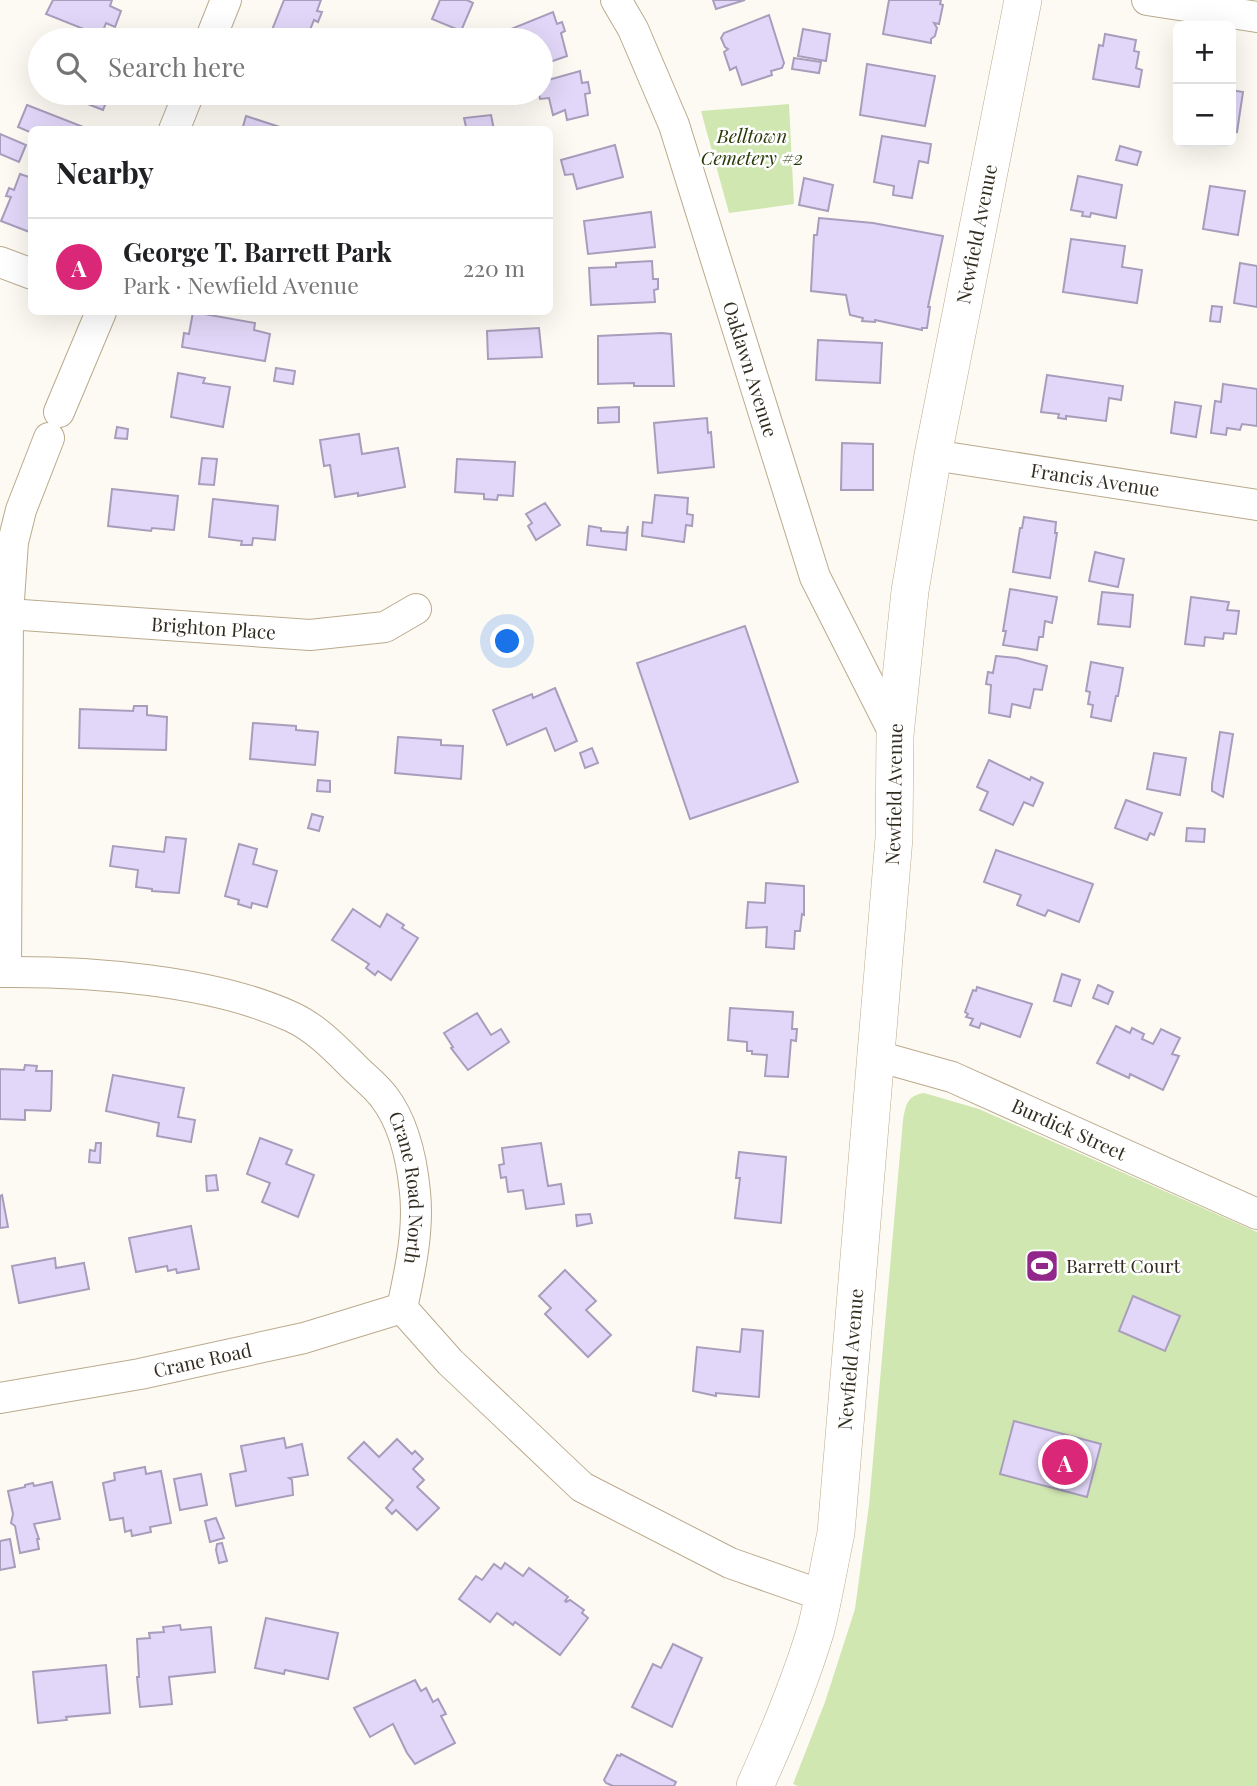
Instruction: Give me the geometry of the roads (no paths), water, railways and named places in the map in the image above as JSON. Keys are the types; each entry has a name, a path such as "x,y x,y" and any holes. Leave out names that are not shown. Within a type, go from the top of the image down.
{"main road":[{"name":"Newfield Avenue","path":"755,1786 804,1666 824,1596 836,1533 894,838 895,734 910,591 933,456 1023,0"}],"street":[{"path":"215,28 226,0"},
{"name":"Oaklawn Avenue","path":"616,0 638,40 674,125 816,577 895,734"},
{"path":"1147,0 1257,17"},
{"path":"176,126 184,105"},
{"path":"0,262 28,272"},
{"path":"3,971 8,614 13,542 21,510 100,315"},
{"name":"Francis Avenue","path":"933,456 1257,505"},
{"name":"Brighton Place","path":"8,614 310,635 385,626 416,609"},
{"name":"Crane Road North","path":"3,971 116,977 211,991 251,1001 294,1018 325,1039 385,1098 401,1128 416,1194 411,1263 402,1308"},
{"name":"Burdick Street","path":"877,1056 952,1077 1257,1214"},
{"path":"402,1308 450,1362 582,1487 730,1563 824,1596"},
{"name":"Crane Road","path":"0,1398 140,1374 304,1338 402,1308"}],"place":[{"name":"Barrett Court","path":"1042,1266"},
{"name":"George T. Barrett Park","path":"1065,1462"}],"park label":[{"name":"Belltown Cemetery #2","path":"752,147"}]}
